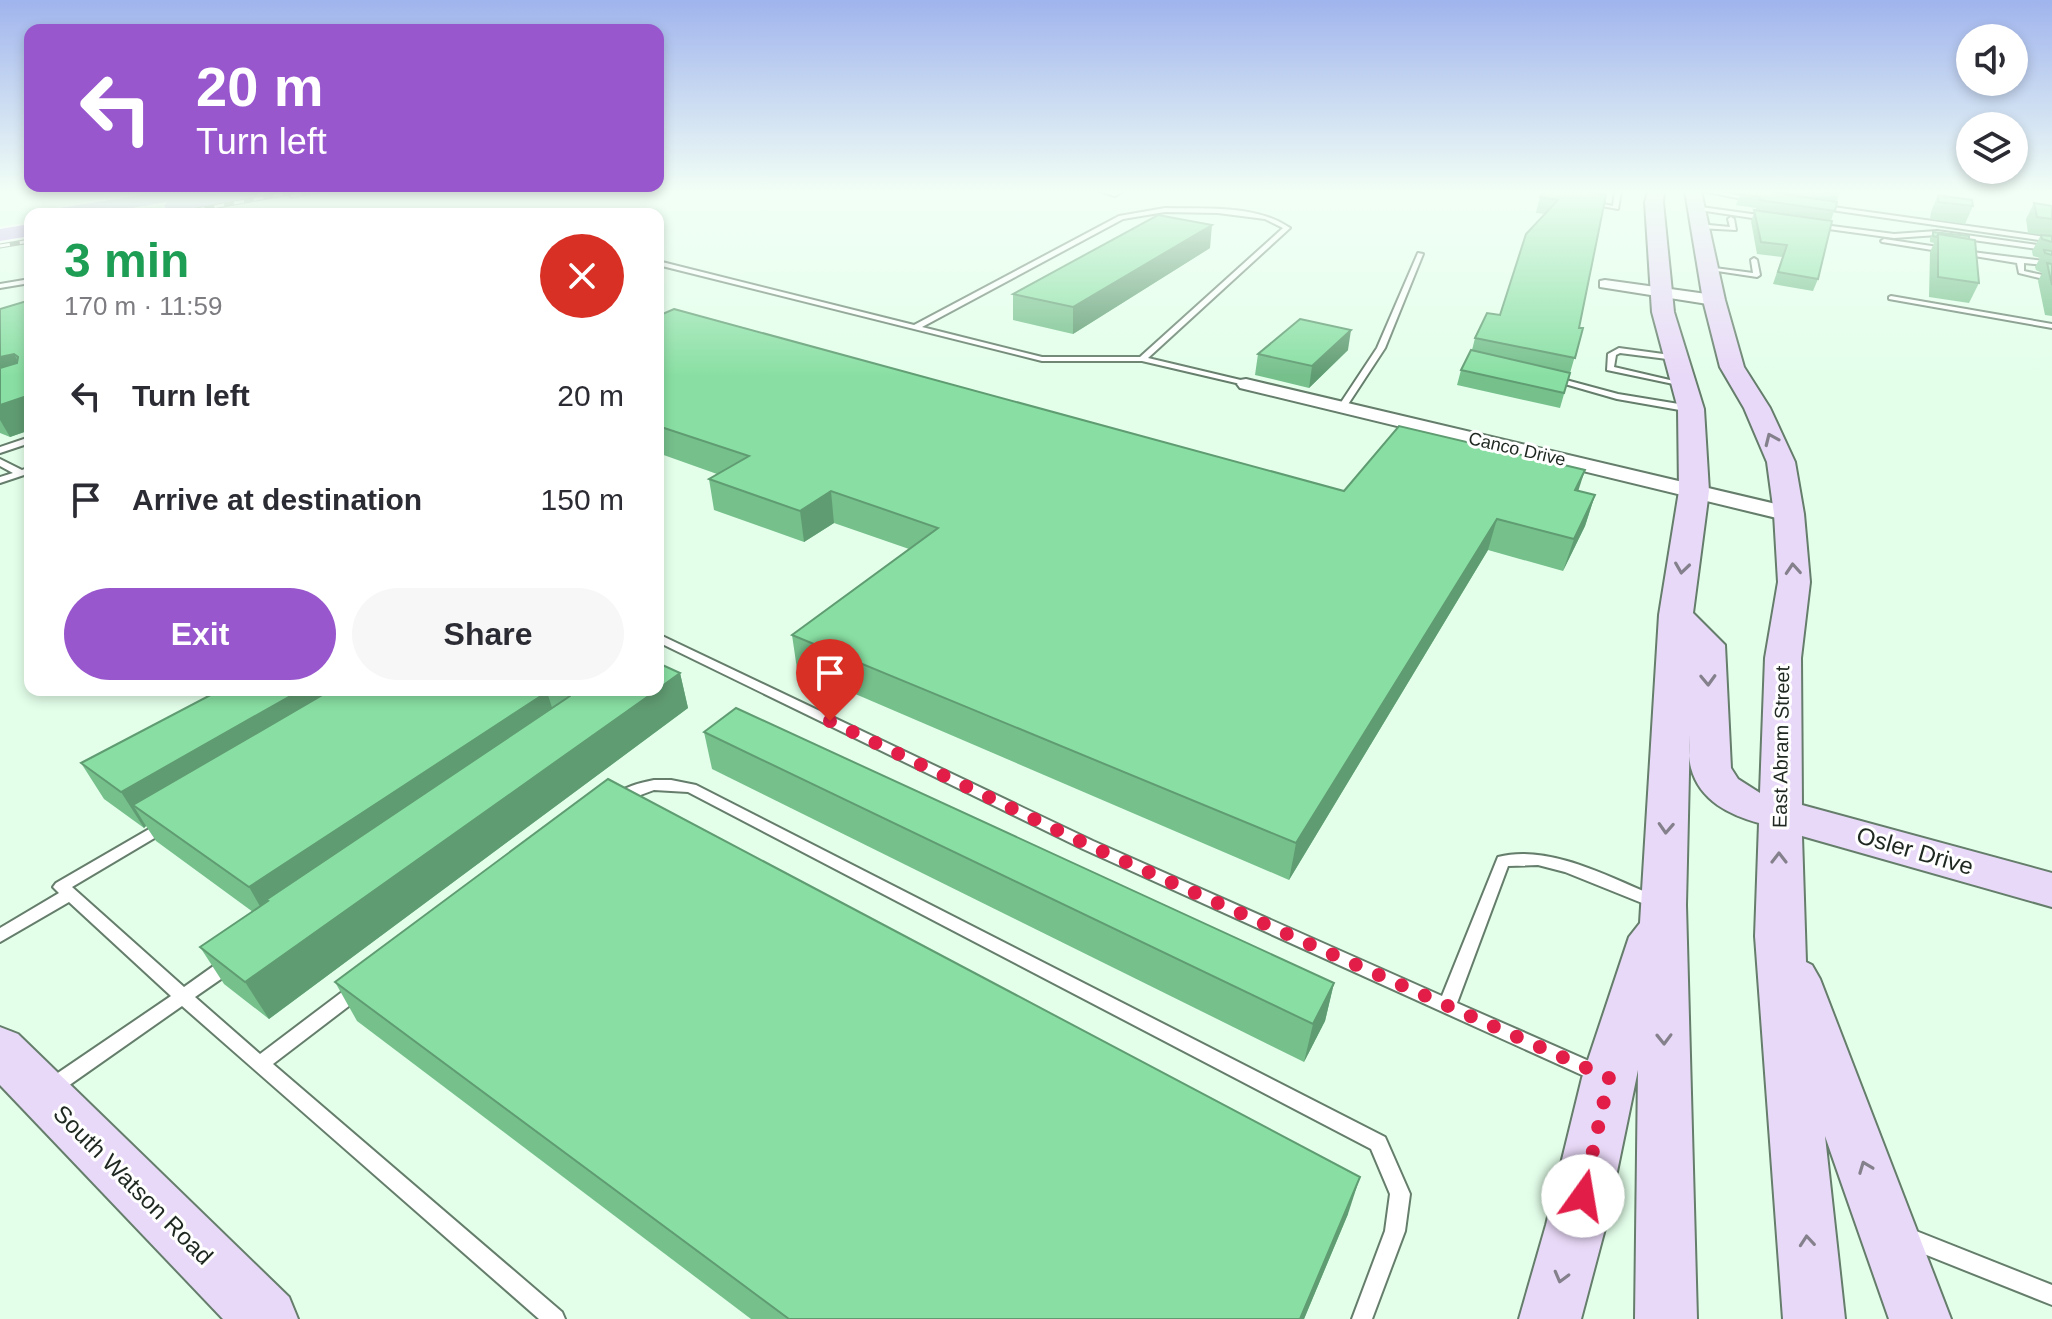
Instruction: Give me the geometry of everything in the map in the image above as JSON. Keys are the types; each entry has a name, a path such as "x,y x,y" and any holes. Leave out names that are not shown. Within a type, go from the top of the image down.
{"main road":[{"path":"1657,253 1660,291 1687,397 1694,491 1676,615 1663,905 1666,1319"},
{"name":"East Abram Street","path":"1704,253 1732,367 1757,408 1781,462 1789,514 1794,582 1783,658 1778,812 1779,936 1814,1319"},
{"name":"Osler Drive","path":"1676,615 1707,645 1711,768 1723,789 1750,806 2052,890"},
{"path":"1550,1319 1576,1225 1609,1078 1663,905"},
{"path":"1779,936 1920,1319"},
{"name":"South Watson Road","path":"0,1050 267,1319"}],"street":[{"path":"1605,284 1714,300"},
{"name":"Canco Drive","path":"1246,384 1789,514"}],"lane":[{"path":"914,328 1055,253"},
{"path":"1142,359 1260,253"},
{"path":"1966,253 2052,264"},
{"path":"1342,407 1381,348 1420,254"},
{"path":"1707,269 1757,278 1754,260"},
{"path":"2020,261 2021,272 2052,279"},
{"path":"664,265 1042,359 1142,359 1246,384"},
{"path":"0,286 24,282"},
{"path":"1891,298 2052,326"},
{"path":"1675,358 1619,350 1612,354 1610,368 1687,397"},
{"path":"1543,376 1617,396 1687,397"},
{"path":"0,450 24,442"},
{"path":"0,462 24,470"},
{"path":"0,480 24,472"},
{"path":"664,641 1088,845 1609,1078"},
{"path":"606,805 638,788 659,782 691,788 1378,1143 1400,1194 1395,1231 1362,1319"},
{"path":"180,816 61,887 555,1319"},
{"path":"1447,1006 1503,861 1538,860 1568,867 1663,905"},
{"path":"0,936 70,894"},
{"path":"43,1093 248,951"},
{"path":"260,1064 372,980"},
{"path":"1889,1230 2052,1295"}],"building":[{"path":"1089,253 1165,253 1073,307 1013,294"},
{"path":"1520,253 1594,253 1579,328 1583,328 1575,358 1475,338 1487,313 1500,315"},
{"path":"1784,253 1824,253 1818,279 1778,272"},
{"path":"1938,253 1976,253 1979,283 1938,277"},
{"path":"2047,263 2052,264 2052,285"},
{"path":"24,302 24,397 0,405 0,368 17,363 18,357 14,354 0,357 0,309"},
{"path":"674,309 1344,491 1399,426 1585,470 1575,490 1595,495 1574,539 1497,519 1296,843 792,635 938,528 831,491 800,511 709,479 749,456 664,428 664,313"},
{"path":"1300,319 1351,330 1312,366 1258,354"},
{"path":"1471,350 1570,373 1564,393 1461,370"},
{"path":"664,666 680,673 664,685"},
{"path":"209,696 290,696 121,792 81,763"},
{"path":"321,696 541,696 249,887 133,805"},
{"path":"570,696 649,696 245,982 200,947"},
{"path":"736,708 1334,983 1313,1024 704,732"},
{"path":"608,779 1360,1177 1300,1319 789,1319 335,982"}],"route":[{"path":"830,721 1088,845 1609,1078 1583,1196"}]}
